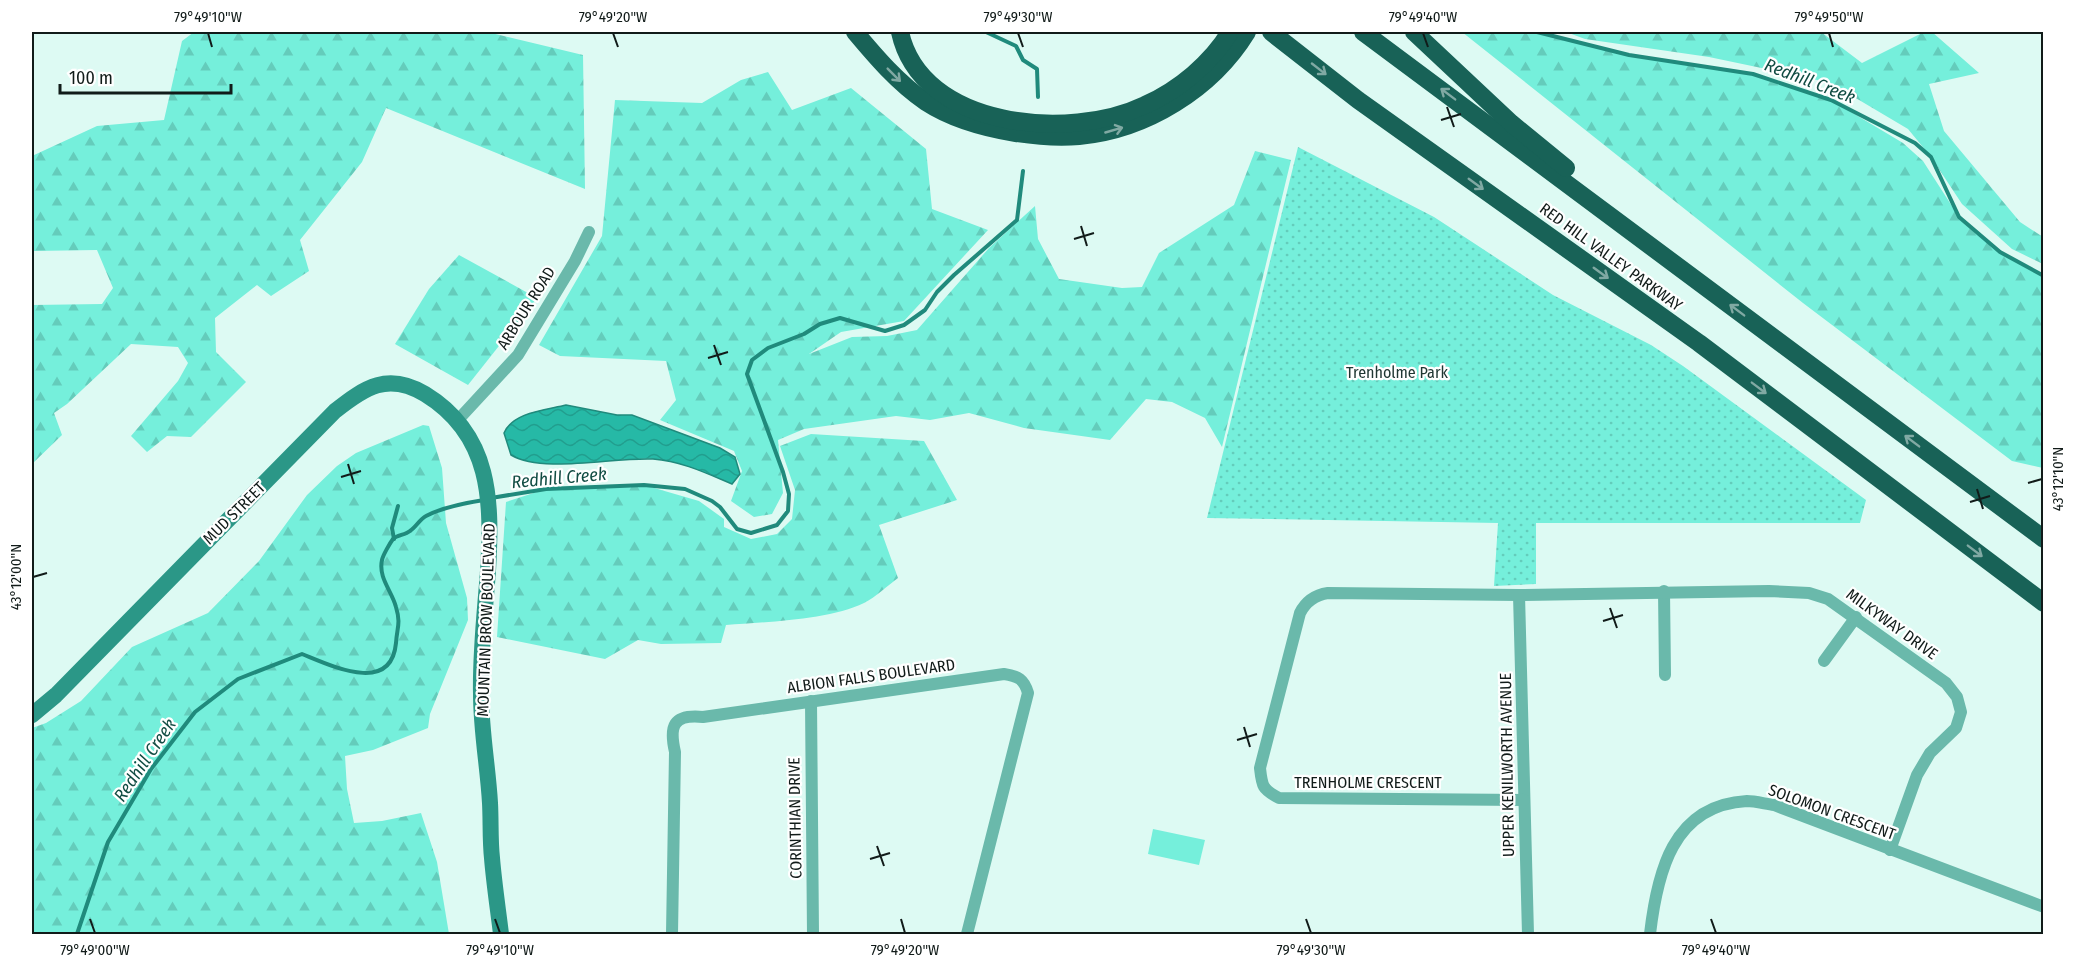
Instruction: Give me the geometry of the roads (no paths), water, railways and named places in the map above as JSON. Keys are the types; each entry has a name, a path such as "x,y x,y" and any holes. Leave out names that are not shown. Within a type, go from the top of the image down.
{"highway":[{"path":"855,32 906,87 928,103 971,123 994,130 1041,136 1103,133 1150,117 1190,93 1210,77 1235,37"},
{"path":"900,32 909,58 919,72 941,92 974,110 1049,125 1085,122 1145,105 1192,76 1235,37"},
{"name":"RED HILL VALLEY PARKWAY","path":"1271,32 1358,100 1699,343 2043,603"},
{"name":"RED HILL VALLEY PARKWAY","path":"1363,32 2043,539"},
{"path":"1414,32 1510,123 1606,201 1629,230"}],"main road":[{"name":"MUD STREET","path":"32,715 66,685 328,418 354,396 375,384 413,387 430,397 457,421"},
{"name":"MOUNTAIN BROW BOULEVARD","path":"457,421 468,434 487,484 490,524 481,694 492,857 501,934"},
{"path":"32,705 66,685"}],"street":[{"name":"ARBOUR ROAD","path":"457,421 518,355 575,261 589,232"},
{"name":"MILKYWAY DRIVE","path":"1519,595 1664,591 1809,593 1828,599 1856,617 1946,683 1957,697 1961,712 1956,728 1930,753 1917,776 1890,850"},
{"path":"1664,591 1665,675"},
{"name":"TRENHOLME CRESCENT","path":"1519,595 1328,593 1319,594 1313,598 1303,606 1300,612 1260,768 1262,785 1268,792 1279,798 1524,800"},
{"name":"UPPER KENILWORTH AVENUE","path":"1519,595 1528,934"},
{"path":"1824,661 1856,617"},
{"name":"ALBION FALLS BOULEVARD","path":"672,934 675,752 671,736 672,728 680,718 703,717 1004,674 1016,676 1024,682 1028,693 967,934"},
{"name":"CORINTHIAN DRIVE","path":"811,701 813,934"},
{"name":"SOLOMON CRESCENT","path":"1650,934 1654,896 1664,865 1676,839 1696,819 1721,806 1748,801 1774,805 2043,907"}],"water":[{"path":"566,405 617,415 632,415 720,448 735,457 740,474 732,484 693,468 663,460 637,459 559,464 525,461 511,455 504,433 508,426 522,416"}],"waterway":[{"name":"Redhill Creek","path":"986,32 1016,46 1023,60 1037,69 1038,97"},
{"name":"Redhill Creek","path":"1537,32 1629,55 1753,74 1831,100 1915,143 1931,157 1959,217 2000,252 2044,276"},
{"name":"Redhill Creek","path":"491,498 546,489 644,485 685,489 712,501 720,507 737,529 751,533 777,525 788,511 789,494 747,374 752,360 768,348 804,334 820,324 840,318 885,331 904,325 925,310 937,292 954,275 1017,220 1023,171"},
{"name":"Redhill Creek","path":"77,934 108,842 151,769 195,712 238,679 302,654 344,670 372,672 383,668 392,659 398,622 394,601 381,567 388,546 393,539 410,531 426,516 447,508 484,500"},
{"path":"394,539 392,528 398,506"}],"park label":[{"name":"Trenholme Park","path":"1397,372"}]}
